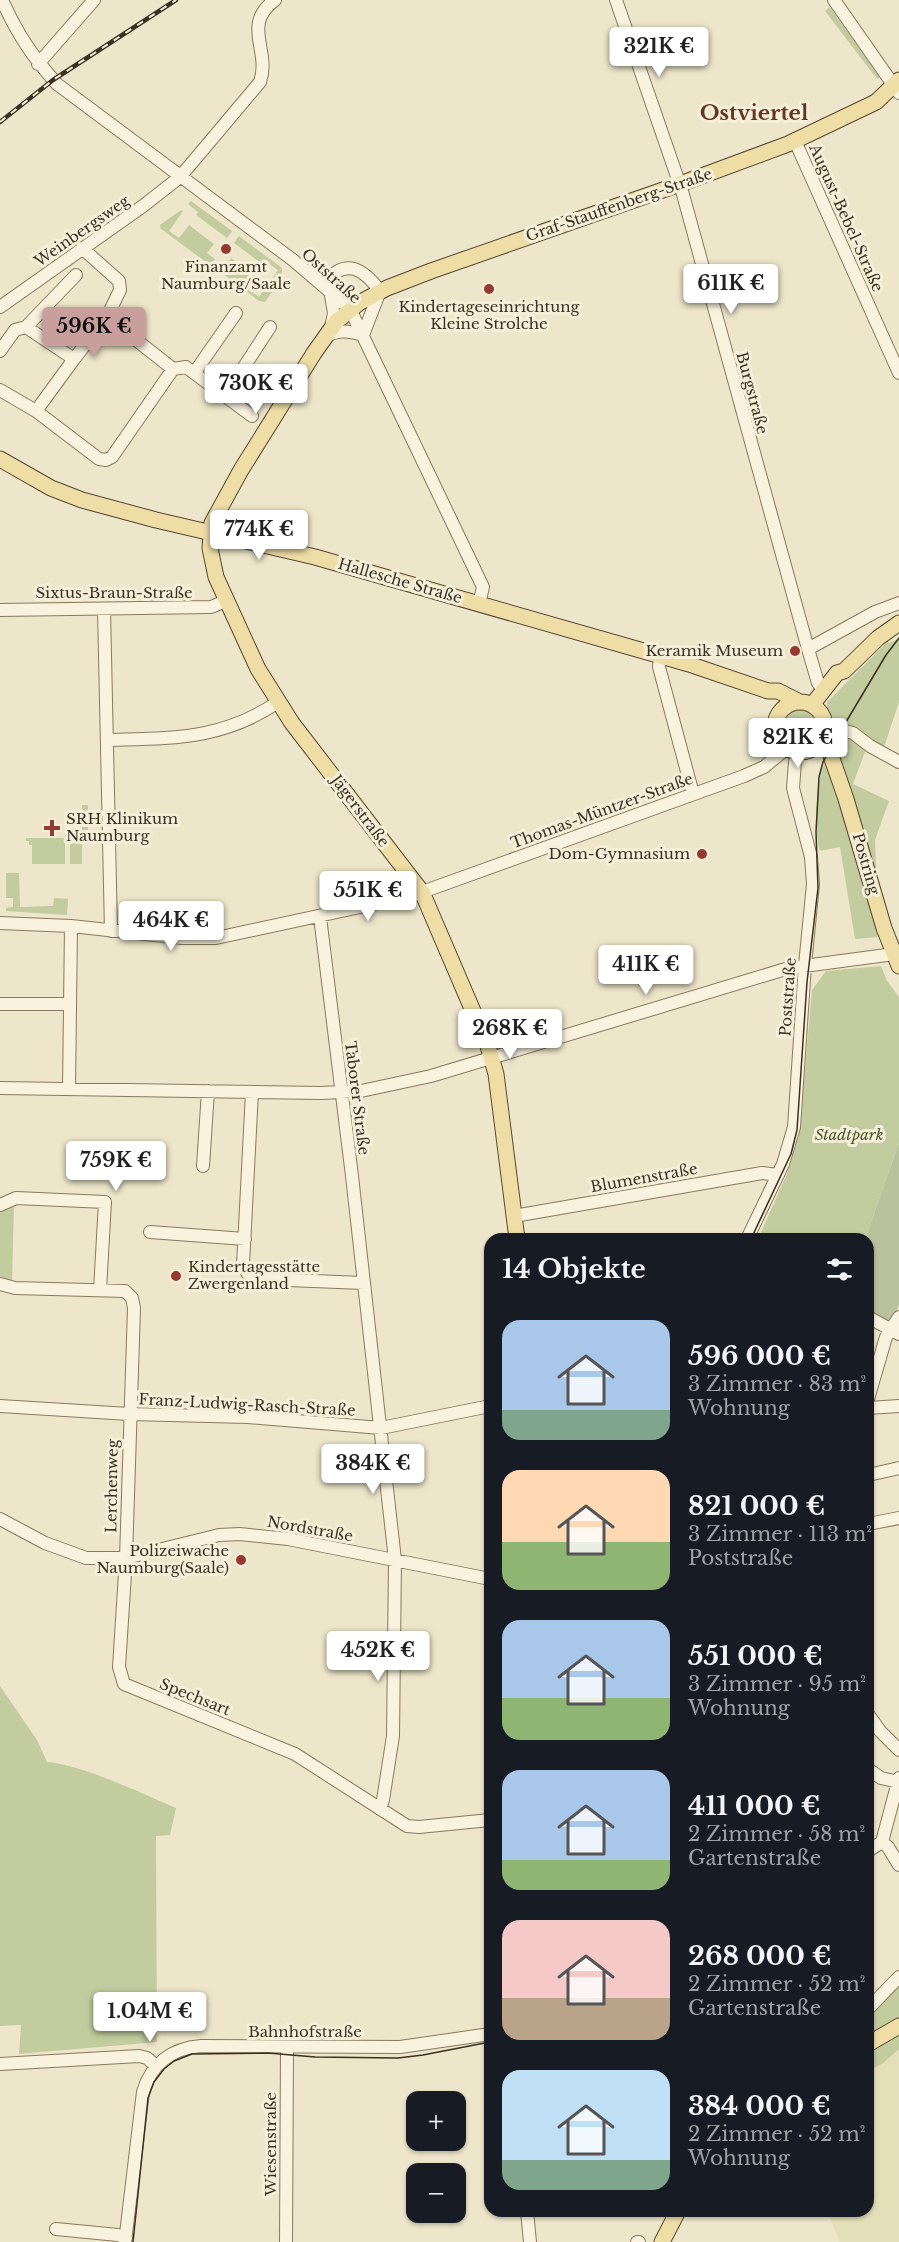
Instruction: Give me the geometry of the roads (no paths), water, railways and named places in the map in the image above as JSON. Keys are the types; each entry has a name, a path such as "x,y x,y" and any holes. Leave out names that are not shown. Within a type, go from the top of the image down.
{"main road":[{"name":"Graf-Stauffenberg-Straße","path":"210,533 214,518 241,470 327,333 350,309 380,291 432,271 795,141 876,102 894,88"},
{"name":"Hallesche Straße","path":"0,459 36,481 66,495 210,533 315,557 689,664 768,691 778,691 805,703"},
{"name":"Jägerstraße","path":"210,533 211,556 226,601 258,669 279,702 422,892 493,1058 516,1233"},
{"path":"832,762 819,751 799,750 780,742 775,732 778,713 788,704 805,703 826,688 837,673 844,671 878,638 899,623"},
{"path":"768,691 776,704 778,713"},
{"path":"799,750 824,732 821,713 805,703"},
{"name":"Postring","path":"824,732 896,960"},
{"path":"874,2041 899,2026"},
{"path":"662,2242 675,2217"}],"street":[{"name":"Oststraße","path":"2,0 16,33 38,64 68,93 326,287 350,309 483,587 479,604"},
{"path":"38,64 94,0"},
{"name":"Weinbergsweg","path":"0,307 143,206 180,177 260,82 263,66 257,28 258,20 275,0"},
{"name":"Burgstraße","path":"616,0 680,184 808,649 818,683 826,688"},
{"path":"834,0 894,88"},
{"name":"August-Bebel-Straße","path":"795,141 899,373"},
{"path":"36,411 107,316 120,290 119,281 82,248"},
{"path":"356,269 367,275 380,291 363,335 342,332 327,333 334,314 326,287 336,272 356,269"},
{"path":"0,351 15,330 26,327 76,275"},
{"path":"195,372 236,313"},
{"path":"107,316 173,369"},
{"path":"26,327 74,359"},
{"path":"225,396 270,327"},
{"path":"0,390 36,411 99,459 106,460 112,457 173,369 186,367 195,372 252,416"},
{"name":"Sixtus-Braun-Straße","path":"0,610 211,608 226,601"},
{"path":"808,649 875,612 899,603"},
{"path":"104,609 111,931"},
{"path":"660,656 659,667 693,794"},
{"path":"108,740 199,736 242,723 279,702"},
{"path":"824,732 850,732 870,746 898,758"},
{"name":"Thomas-Müntzer-Straße","path":"0,923 71,926 210,939 400,900 760,769 799,750"},
{"name":"Poststraße","path":"750,1233 778,1175 789,1148 794,1127 813,873 793,785 795,762 799,750"},
{"name":"Taborer Straße","path":"320,917 395,1560 393,1736 380,1809"},
{"path":"69,1089 71,926"},
{"path":"0,1088 342,1093 424,1078 789,968 896,960"},
{"path":"0,1004 70,1004"},
{"path":"203,1166 208,1091"},
{"path":"252,1092 243,1265 250,1278 364,1283"},
{"name":"Blumenstraße","path":"514,1216 762,1173 778,1175"},
{"path":"0,1205 16,1198 105,1202 100,1290"},
{"path":"150,1232 245,1239"},
{"name":"Lerchenweg","path":"0,1284 15,1288 125,1291 132,1298 134,1308 126,1558"},
{"path":"874,1378 886,1337 895,1332 899,1317"},
{"path":"874,1320 895,1332"},
{"path":"874,1408 899,1406"},
{"name":"Franz-Ludwig-Rasch-Straße","path":"0,1407 258,1418 381,1428 484,1407"},
{"path":"874,1474 899,1468"},
{"path":"874,1523 899,1518"},
{"path":"0,1519 45,1543 86,1558 126,1558"},
{"name":"Nordstraße","path":"126,1558 219,1535 240,1534 288,1539 484,1578"},
{"name":"Spechsart","path":"126,1558 119,1667 124,1684 295,1754 407,1826 419,1827 484,1821"},
{"path":"874,1722 899,1750"},
{"path":"874,1773 881,1778 898,1780 882,1842 874,1847"},
{"path":"882,1842 888,1847 899,1865"},
{"path":"874,2003 899,1977"},
{"name":"Bahnhofstraße","path":"156,2066 174,2052 190,2047 407,2047 484,2035"},
{"name":"Wiesenstraße","path":"286,2242 287,2047"},
{"path":"0,2064 139,2056 147,2058 156,2066 148,2078 142,2097 125,2240 118,2235 56,2229"},
{"path":"527,2217 530,2242"}],"tram line":[{"path":"754,1233 791,1154 797,1130 807,982 818,888 816,832 819,777 823,762 834,742 886,655 899,638"},
{"path":"133,2242 148,2098 154,2082 174,2061 192,2054 268,2053 315,2057 398,2058 484,2043"}],"railway":[{"path":"0,122 53,80 176,0"}],"place":[{"name":"Finanzamt Naumburg/Saale","path":"226,249"},
{"name":"Kindertageseinrichtung Kleine Strolche","path":"489,289"},
{"name":"Keramik Museum","path":"795,651"},
{"name":"SRH Klinikum Naumburg","path":"52,828"},
{"name":"Dom-Gymnasium","path":"702,854"},
{"name":"Kindertagesstätte Zwergenland","path":"176,1276"},
{"name":"Polizeiwache Naumburg(Saale)","path":"241,1560"}],"district":[{"name":"Ostviertel","path":"754,113"}],"park label":[{"name":"Stadtpark","path":"849,1135"}]}
